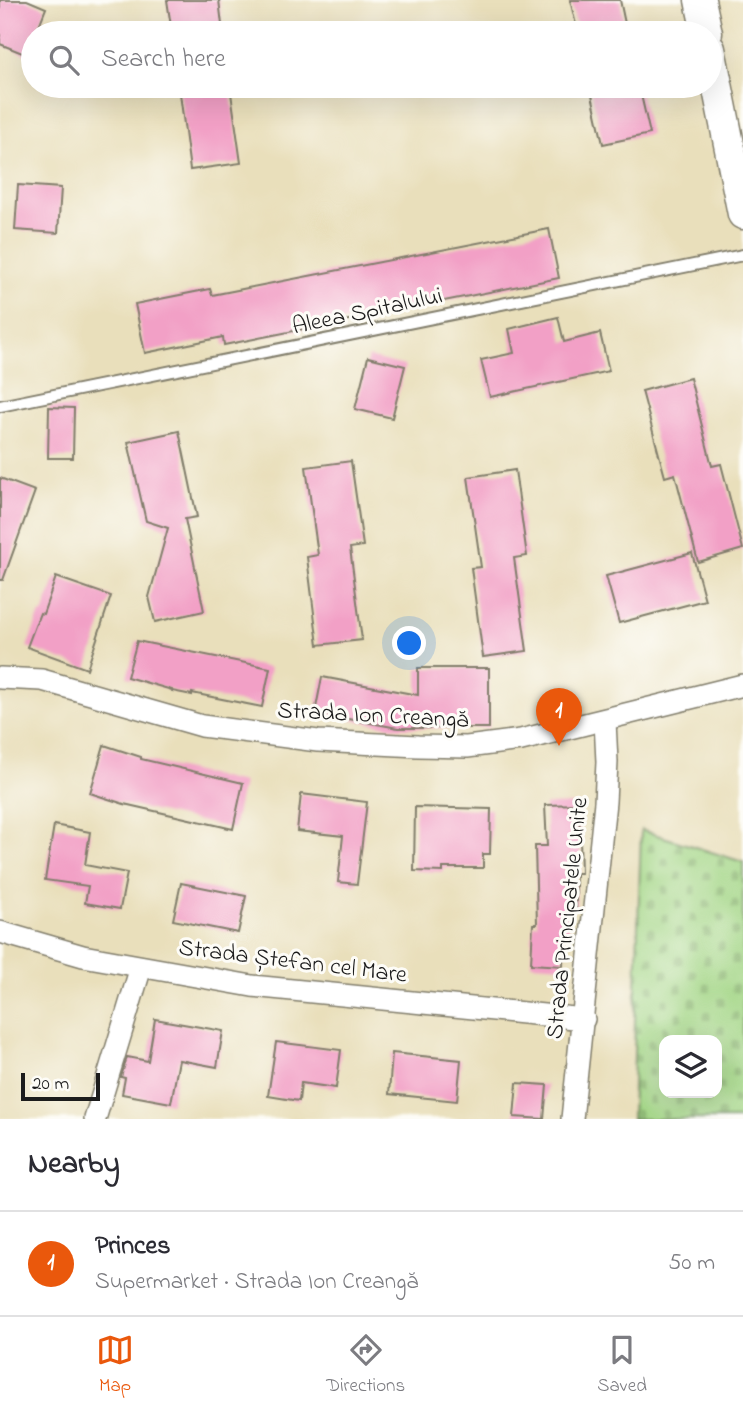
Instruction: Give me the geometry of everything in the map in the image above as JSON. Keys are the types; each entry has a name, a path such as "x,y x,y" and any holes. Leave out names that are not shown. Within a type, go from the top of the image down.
{"main road":[{"path":"700,0 704,21"},
{"path":"720,98 743,214"}],"street":[{"name":"Strada Ion Creangă","path":"0,678 42,680 202,726 318,741 467,747 521,740 743,685"},
{"name":"Strada Principatele Unite","path":"572,1119 605,803 605,721"},
{"name":"Strada Ștefan cel Mare","path":"0,932 83,956 252,986 584,1019"},
{"path":"95,1119 141,967"}],"lane":[{"name":"Aleea Spitalului","path":"0,406 743,255"}],"green space":[{"path":"641,830 743,862 743,1119 632,1119"}],"building":[{"path":"0,0 27,0 46,8 41,21 21,21 21,53 0,44"},
{"path":"167,0 219,0 222,21 170,21"},
{"path":"570,0 620,0 624,21 575,21"},
{"path":"181,98 232,98 241,163 190,170"},
{"path":"593,98 642,98 650,134 603,144"},
{"path":"18,185 61,188 58,233 15,230"},
{"path":"549,229 559,278 224,345 223,337 145,353 135,304 210,289 212,295"},
{"path":"558,317 564,342 600,333 609,371 490,397 481,360 514,353 509,329"},
{"path":"368,357 405,366 392,418 355,409"},
{"path":"690,378 712,466 721,464 743,549 698,562 675,474 665,477 642,391"},
{"path":"49,407 74,408 73,458 48,458"},
{"path":"179,431 197,517 185,519 204,611 155,622 149,597 168,528 146,521 128,442"},
{"path":"351,461 363,546 350,548 362,640 318,645 307,557 318,555 306,467"},
{"path":"515,470 527,556 514,558 527,651 483,657 471,568 481,567 468,477"},
{"path":"0,478 35,491 3,580 0,580"},
{"path":"692,553 705,600 619,623 606,576"},
{"path":"56,577 111,596 87,669 27,647 40,613 43,614"},
{"path":"137,641 270,668 262,707 172,691 127,677"},
{"path":"418,668 489,668 489,728 398,728 315,713 322,677 418,695"},
{"path":"104,745 141,759 243,783 233,829 124,804 90,793"},
{"path":"301,794 367,802 357,884 338,882 343,836 297,831"},
{"path":"579,804 581,873 576,873 576,909 569,909 563,966 531,964 533,924 537,924 535,846 547,846 545,805"},
{"path":"415,807 491,809 490,854 483,854 483,868 443,868 443,872 414,871"},
{"path":"54,825 90,832 85,865 127,873 120,909 85,903 88,886 45,880"},
{"path":"181,883 246,896 238,933 173,920"},
{"path":"155,1019 223,1031 217,1067 179,1060 171,1103 122,1094 125,1078 121,1077 127,1057 148,1061"},
{"path":"276,1042 341,1050 336,1088 301,1083 299,1101 268,1096"},
{"path":"392,1053 461,1060 457,1101 389,1094"},
{"path":"517,1083 547,1085 544,1119 514,1117"}],"place":[{"name":"Princes","path":"559,746"}]}
